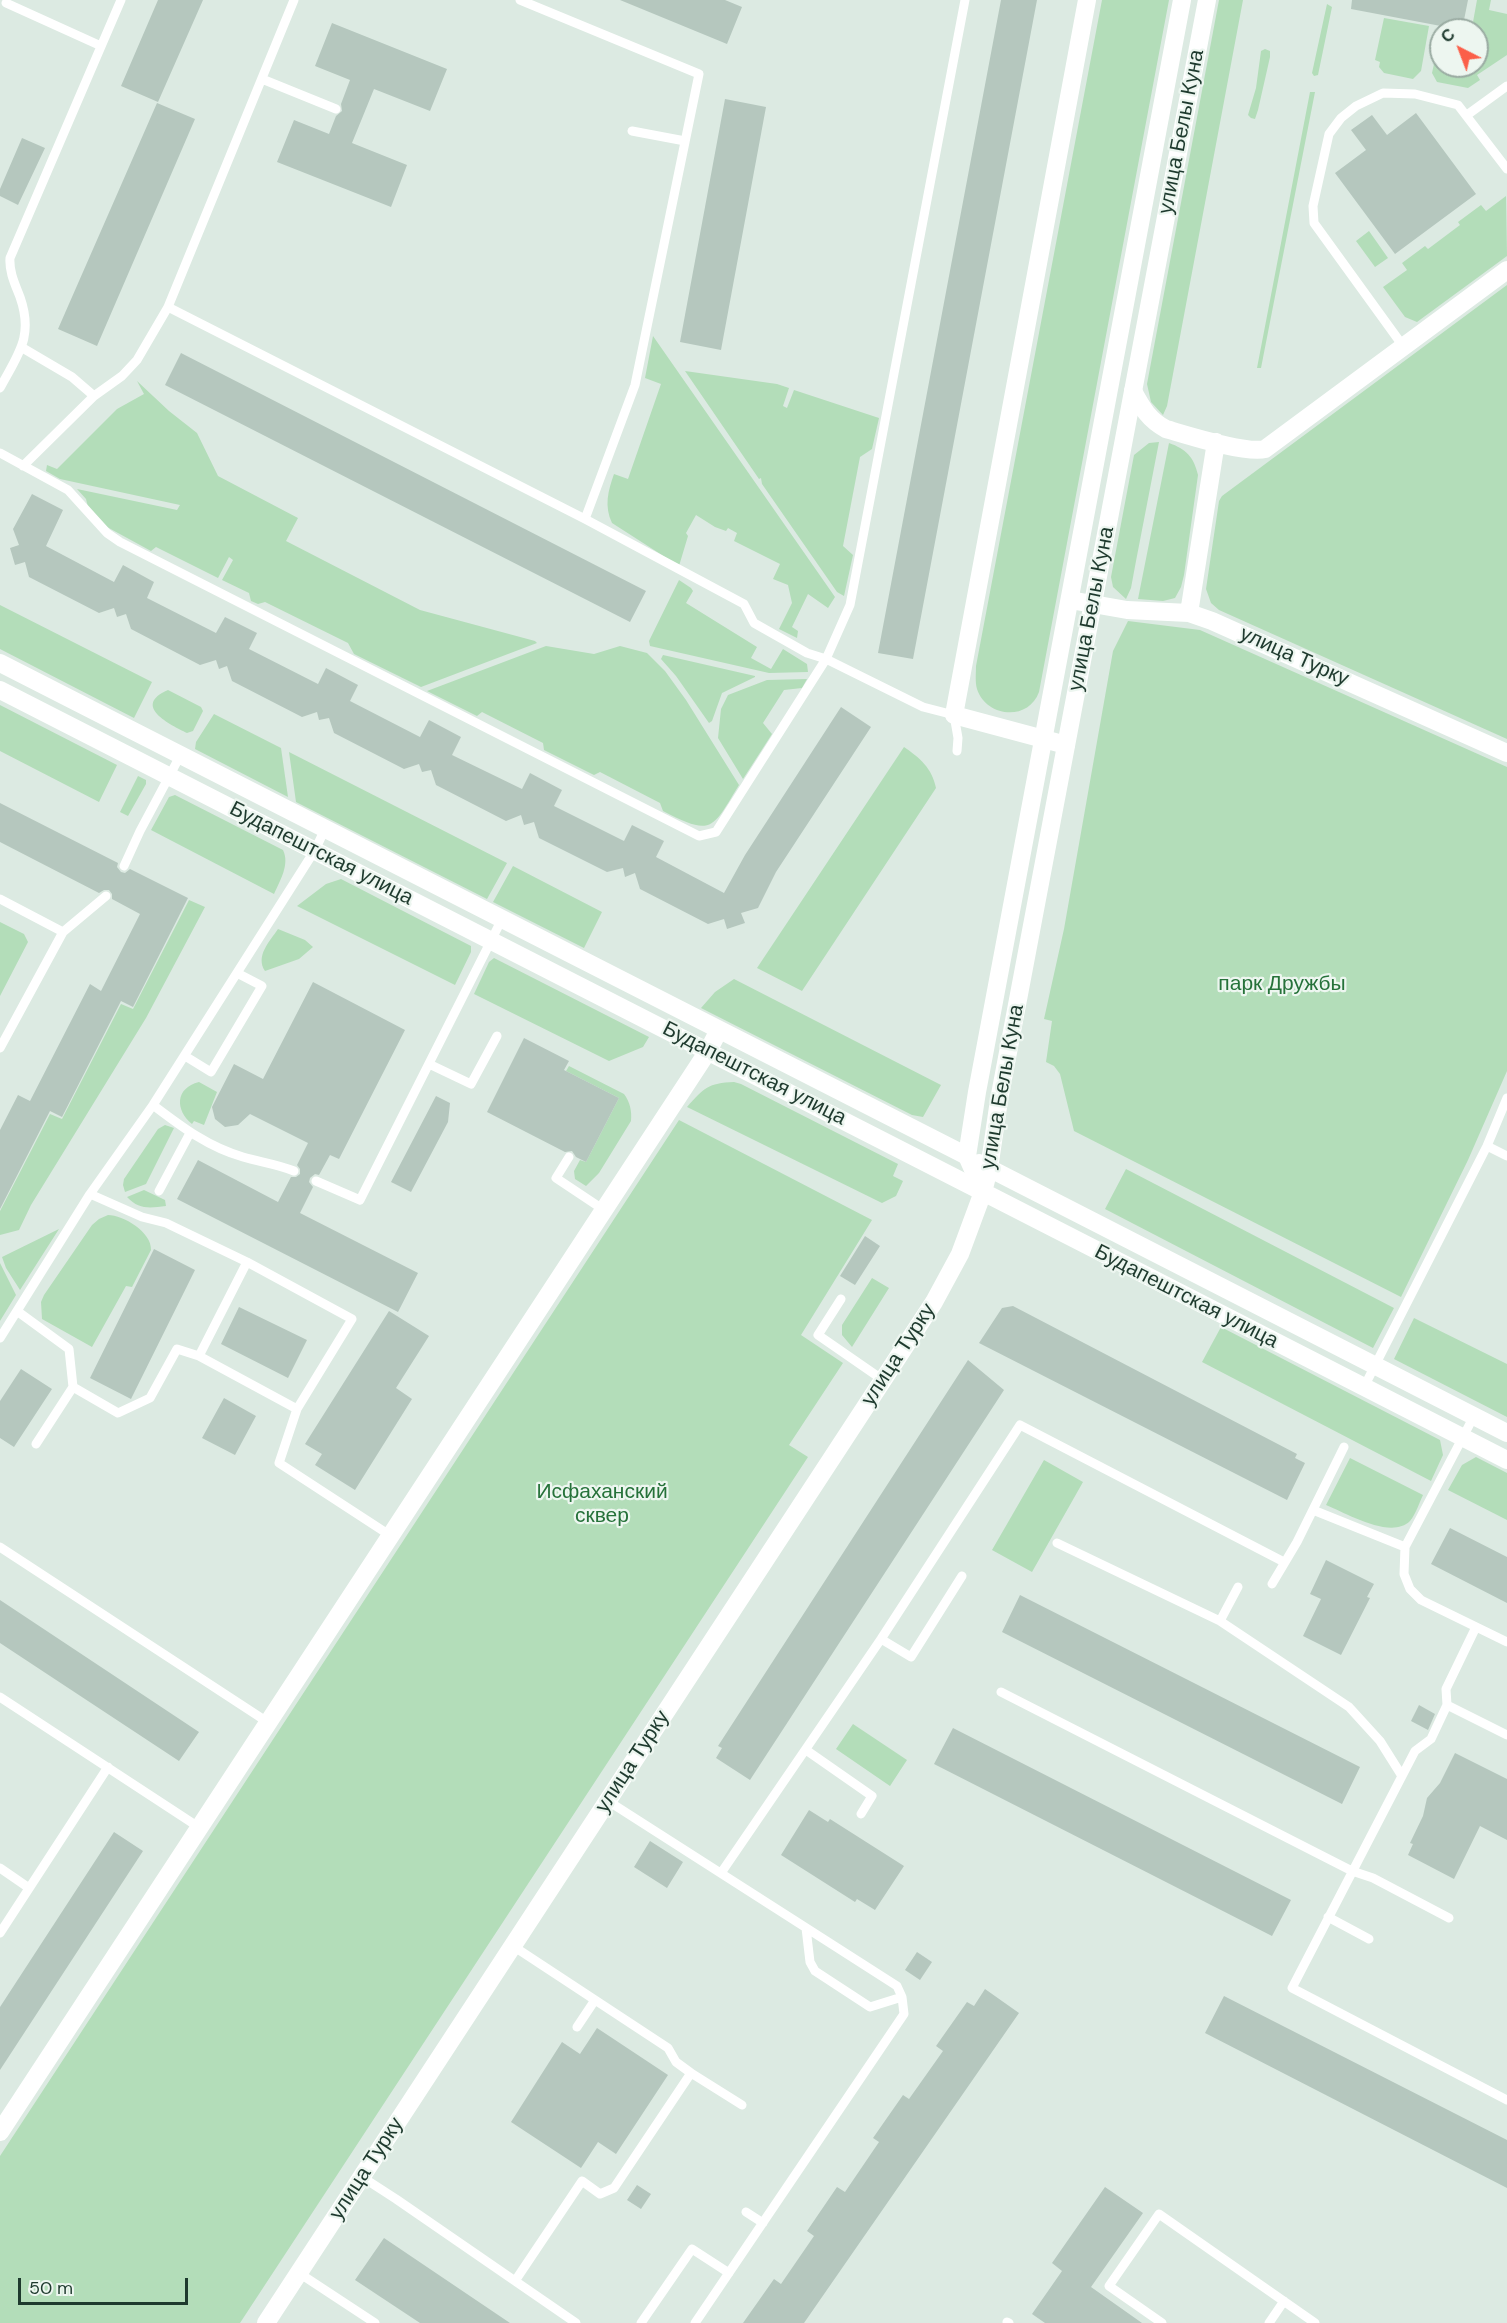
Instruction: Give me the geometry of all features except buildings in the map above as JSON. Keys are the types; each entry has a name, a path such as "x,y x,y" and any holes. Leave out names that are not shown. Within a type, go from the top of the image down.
{"street":[{"path":"1066,745 954,715 1087,0"},
{"name":"улица Белы Куна","path":"983,1192 990,1169 999,1100 1093,604 1121,388 1182,0"},
{"name":"улица Белы Куна","path":"983,1192 967,1156 1043,739 1070,600 1121,388 1207,0"},
{"path":"1121,388 1155,423 1166,429 1258,451 1265,449 1507,270"},
{"path":"1189,614 1216,442"},
{"name":"улица Турку","path":"1070,600 1127,610 1189,614 1212,621 1507,753"},
{"name":"Будапештская улица","path":"0,663 1507,1433"},
{"name":"Будапештская улица","path":"0,690 1507,1460"},
{"path":"0,2133 708,1051 719,1030"},
{"name":"улица Турку","path":"266,2323 949,1277 983,1192"}],"lane":[{"path":"0,388 27,331 25,312 9,269 10,258 121,0"},
{"path":"24,465 94,396 122,375 137,360 168,307 294,0"},
{"path":"520,0 699,74 635,385 585,519"},
{"path":"0,453 68,490 79,499 107,533 120,542 699,836 716,832 826,659 850,605 965,0"},
{"path":"6,3 101,46"},
{"path":"262,79 336,109"},
{"path":"1467,115 1507,86"},
{"path":"1403,346 1314,223 1313,206 1329,134 1341,118 1356,106 1383,93 1414,93 1453,103 1467,115 1507,169"},
{"path":"632,131 685,141"},
{"path":"168,307 585,519 744,604 754,623 807,653 826,659 923,707 954,715 958,738 957,750"},
{"path":"21,347 72,376 94,396"},
{"path":"124,866 180,756"},
{"path":"0,1338 90,1194 153,1105 315,850 325,829"},
{"path":"0,1048 63,932 106,896"},
{"path":"0,898 63,932"},
{"path":"316,1181 360,1200 502,919"},
{"path":"184,1056 211,1072 262,986 237,973"},
{"path":"429,1064 471,1084 496,1036"},
{"path":"1364,1387 1487,1146 1507,1098"},
{"path":"153,1105 199,1139 242,1157 294,1171"},
{"path":"159,1191 190,1132"},
{"path":"1487,1146 1507,1156"},
{"path":"569,1158 556,1178 604,1210"},
{"path":"90,1194 165,1223 247,1262 352,1318 297,1409 279,1463 391,1536"},
{"path":"199,1356 247,1262"},
{"path":"841,1299 818,1335 883,1380"},
{"path":"17,1311 69,1349 73,1387 36,1444"},
{"path":"73,1387 118,1413 150,1398 177,1349 199,1356 297,1409"},
{"path":"1474,1416 1405,1547 1404,1574 1410,1589 1421,1600 1507,1642"},
{"path":"721,1873 881,1639 1020,1425 1284,1562"},
{"path":"1272,1584 1298,1542 1344,1447"},
{"path":"1313,1510 1405,1547"},
{"path":"1057,1543 1221,1621 1349,1707 1380,1740 1402,1776"},
{"path":"0,1547 268,1723"},
{"path":"881,1639 911,1657 962,1576"},
{"path":"1221,1621 1238,1587"},
{"path":"1476,1626 1446,1689 1447,1706 1431,1739 1415,1751 1292,1988 1507,2100"},
{"path":"1001,1692 1449,1918"},
{"path":"0,1697 200,1828"},
{"path":"1447,1706 1507,1735"},
{"path":"806,1750 872,1796 861,1814"},
{"path":"0,1933 108,1767"},
{"path":"608,1801 897,1986 902,1997 904,2014 695,2323"},
{"path":"0,1868 29,1888"},
{"path":"1328,1917 1369,1939"},
{"path":"806,1928 810,1962 815,1971 870,2007 902,1997"},
{"path":"513,1946 668,2048 676,2062 742,2105"},
{"path":"578,2027 595,2000"},
{"path":"515,2281 582,2181 600,2193 614,2188 691,2073"},
{"path":"362,2177 576,2323"},
{"path":"746,2212 763,2223"},
{"path":"1162,2323 1109,2286 1159,2214 1315,2323"},
{"path":"642,2323 692,2249 729,2273"},
{"path":"299,2273 375,2323"},
{"path":"1269,2323 1284,2301"}],"green space":[{"path":"1102,0 1169,0 1039,692 1034,702 1026,708 1017,712 1007,712 989,706 982,698 976,686 976,666"},
{"path":"1219,0 1243,0 1167,406 1163,415 1151,402 1147,384"},
{"path":"1477,0 1491,0 1489,10 1507,14 1507,55 1489,67 1489,18 1474,18"},
{"path":"1327,4 1332,7 1318,75 1314,76 1312,73"},
{"path":"1384,18 1429,26 1421,71 1413,79 1384,73 1379,67 1380,62 1375,60"},
{"path":"1265,49 1270,51 1270,57 1255,119 1248,115 1256,88 1261,51"},
{"path":"1435,78 1479,78 1480,80 1468,88 1437,82"},
{"path":"1310,92 1315,92 1261,368 1257,368"},
{"path":"1506,196 1507,256 1417,322 1405,317 1383,287 1407,270 1402,263 1425,246 1428,249 1460,225 1458,222 1481,205 1486,211"},
{"path":"1369,231 1388,258 1375,267 1356,241"},
{"path":"1507,285 1507,739 1219,610 1211,603 1206,589 1219,501 1222,496"},
{"path":"653,336 835,597 828,608 808,594 792,627 798,631 797,638 779,629 792,603 788,585 773,579 780,564 734,541 737,533 728,528 726,531 715,527 696,515 686,533 688,536 679,566 612,523 608,511 608,499 614,474 628,479 661,384 645,378"},
{"path":"685,371 777,384 789,388 783,406 787,408 794,390 879,418 872,449 860,457 843,546 853,555 844,596 837,592 762,484 761,478 759,479"},
{"path":"137,381 197,433 218,476 298,518 286,541 420,610 537,643 421,687 354,654 348,643 265,602 258,604 251,601 249,593 222,580 233,560 229,557 218,578 156,547 151,551 107,527 88,507 86,499 77,489 177,510 180,505 60,479 46,471 47,465 57,469 117,409 144,394"},
{"path":"1159,442 1131,588 1126,599 1113,587 1111,577 1134,455 1149,443"},
{"path":"1169,443 1188,454 1198,475 1184,575 1175,598 1163,601 1138,599"},
{"path":"679,580 693,591 686,603 757,647 751,658 771,669 783,649 807,664 808,672 769,673 650,646 649,641"},
{"path":"0,605 152,682 134,718 0,649"},
{"name":"парк Дружбы","path":"1128,621 1200,630 1507,767 1507,1071 1468,1160 1401,1297 1074,1131 1060,1074 1054,1066 1046,1062 1052,1021 1044,1019 1064,929 1113,651"},
{"path":"546,646 594,654 620,646 647,653 665,671 686,700 739,785 716,819 702,826 680,819 663,811 660,803 600,772 594,775 544,750 543,743 482,712 477,716 427,691"},
{"path":"663,655 755,677 722,693 712,721 709,723 661,659"},
{"path":"807,679 802,688 784,690 763,723 772,734 743,779 718,738 721,709 728,695 767,680"},
{"path":"168,690 201,707 203,711 193,731 187,733 172,725 154,709 153,702"},
{"path":"0,705 117,765 99,802 0,751"},
{"path":"214,714 281,748 288,797 195,749 196,742"},
{"path":"904,747 924,764 932,775 936,788 802,991 757,968"},
{"path":"289,752 507,863 487,899 296,802"},
{"path":"138,776 146,780 146,784 128,816 120,812"},
{"path":"175,795 283,850 285,867 274,894 151,830 169,797"},
{"path":"513,866 602,912 584,948 493,902"},
{"path":"341,879 471,946 471,952 455,985 297,906 326,884"},
{"path":"189,900 205,907 146,1018 31,1205 19,1230 0,1235 0,1211 50,1114 62,1119 121,1004 133,1009"},
{"path":"0,922 24,934 28,942 0,996"},
{"path":"278,929 305,940 313,947 299,959 265,971 262,965 263,954"},
{"path":"494,958 649,1037 643,1047 609,1061 474,994 489,962"},
{"path":"734,979 941,1085 923,1117 912,1115 701,1008 715,992"},
{"path":"569,1066 624,1094 631,1110 631,1121 599,1173 586,1186 575,1179 574,1171 580,1160 586,1162 619,1098 566,1071"},
{"path":"199,1082 217,1092 204,1125 194,1121 192,1124 180,1106 185,1089"},
{"path":"734,1082 898,1164 893,1176 903,1181 896,1196 882,1203 687,1107 712,1085"},
{"name":"Исфаханский сквер","path":"679,1120 872,1220 801,1335 843,1363 789,1445 808,1457 240,2323 0,2323 0,2156"},
{"path":"165,1125 174,1128 146,1184 125,1192 124,1179 158,1129"},
{"path":"1126,1169 1394,1308 1373,1348 1105,1209"},
{"path":"144,1190 165,1200 166,1206 140,1206 127,1197"},
{"path":"108,1215 121,1218 136,1226 147,1237 151,1250 132,1287 126,1286 92,1347 42,1319 41,1302 92,1225"},
{"path":"59,1229 20,1290 2,1257"},
{"path":"0,1263 16,1295 0,1321"},
{"path":"872,1278 889,1288 852,1347 842,1335 842,1325"},
{"path":"1414,1318 1507,1364 1507,1417 1394,1359"},
{"path":"1221,1327 1440,1440 1443,1455 1431,1481 1202,1362"},
{"path":"1476,1457 1507,1473 1507,1520 1448,1490 1462,1465"},
{"path":"1350,1458 1423,1495 1410,1521 1392,1528 1380,1526 1356,1519 1326,1505"},
{"path":"1044,1460 1083,1482 1032,1572 992,1550"},
{"path":"853,1724 907,1760 890,1786 836,1749"}]}
